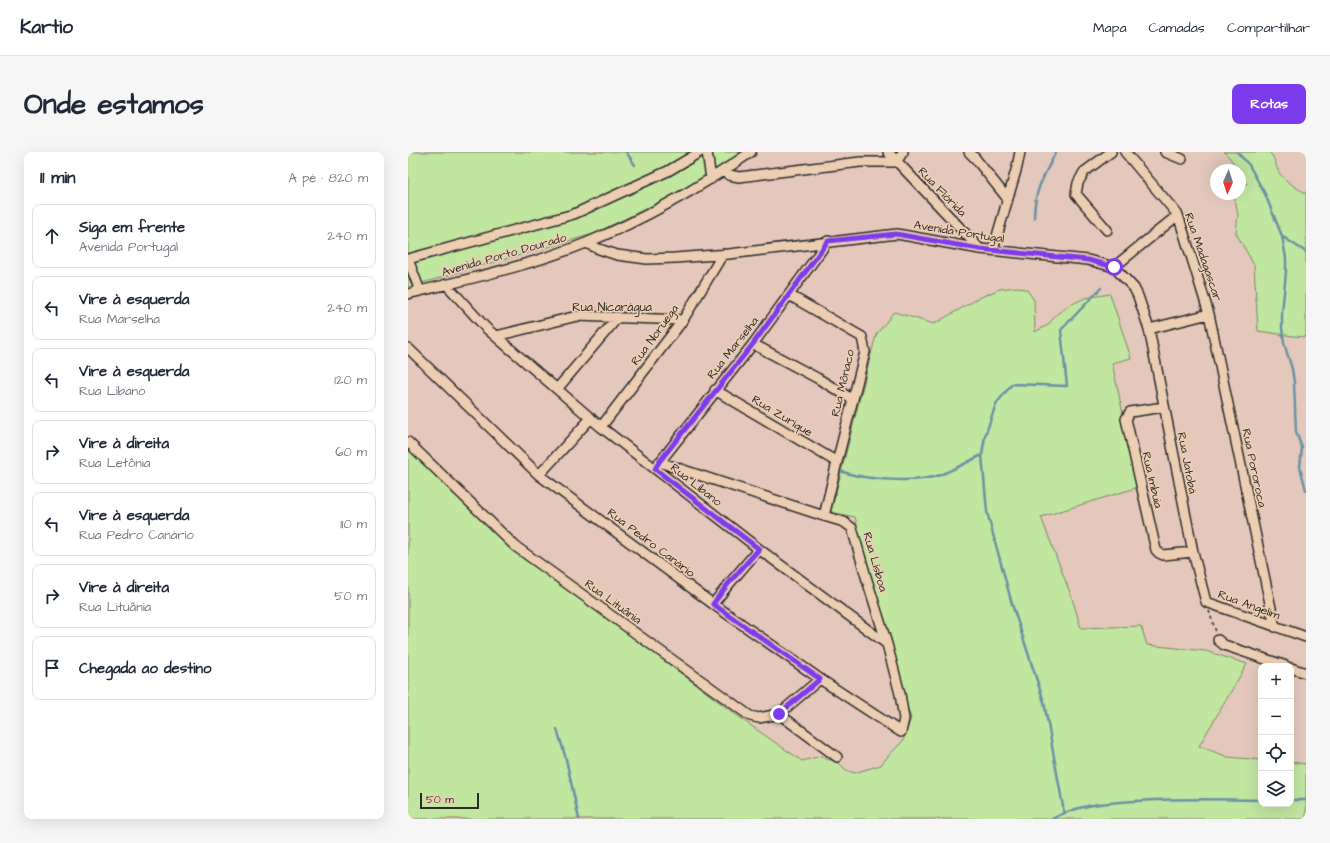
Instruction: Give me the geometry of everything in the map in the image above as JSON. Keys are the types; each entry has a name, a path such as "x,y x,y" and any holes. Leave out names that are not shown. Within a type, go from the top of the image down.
{"street":[{"name":"Avenida Porto Dourado","path":"408,259 574,214 668,171 700,152"},
{"path":"707,152 711,178"},
{"name":"Avenida Porto Dourado","path":"408,294 521,265 586,243 644,216 724,171 752,152"},
{"name":"Rua Flórida","path":"888,152 980,249"},
{"path":"724,171 729,175 739,177 860,162 896,162 903,152"},
{"path":"969,152 1007,198"},
{"path":"993,250 1020,152"},
{"path":"1107,230 1076,194 1078,183 1084,172 1111,152"},
{"name":"Rua Madagascar","path":"1125,152 1178,215 1209,314"},
{"path":"1165,152 1182,159"},
{"path":"1178,215 1114,267 1134,288 1149,328 1209,314"},
{"name":"Avenida Portugal","path":"586,243 617,255 647,259 723,254 896,234 980,249 1088,260 1114,267"},
{"name":"Rua Marselha","path":"657,466 715,390 753,344 828,241"},
{"name":"Rua Noruega","path":"601,427 683,320 723,254"},
{"path":"408,259 420,291"},
{"name":"Rua Líbano","path":"446,284 486,328 601,427 657,466 759,549 887,644"},
{"name":"Rua Mônaco","path":"789,296 862,337 865,352 836,462 824,516"},
{"name":"Rua Pororoca","path":"1209,314 1275,627"},
{"name":"Rua Nicarágua","path":"496,336 577,316 683,320"},
{"path":"558,389 618,317"},
{"name":"Rua Jatobá","path":"1149,328 1193,552 1206,602"},
{"path":"753,344 852,399"},
{"name":"Rua Pedro Canário","path":"408,348 539,475 713,604 820,679 901,732"},
{"name":"Rua Zurique","path":"715,390 836,462"},
{"name":"Rua Imbuia","path":"1164,407 1130,412 1126,419 1156,550 1164,555 1193,552"},
{"path":"539,475 591,418"},
{"name":"Rua Lituânia","path":"408,442 515,546 750,716 759,718 779,714 820,679"},
{"name":"Rua Lísboa","path":"657,466 844,522 852,528 887,644 900,694 904,718 901,732"},
{"path":"713,604 728,584 759,549"},
{"name":"Rua Angelim","path":"1206,602 1306,637"},
{"path":"1218,640 1224,645 1277,663"},
{"path":"1294,669 1306,673"},
{"path":"779,714 837,757"}],"path":[{"path":"1206,602 1218,640"}],"green space":[{"path":"408,152 743,152 678,193 593,234 408,287"},
{"path":"1224,152 1269,152 1273,157 1280,174 1292,185 1306,193 1306,337 1258,331 1254,265 1236,233 1238,215 1235,200 1246,200 1246,164 1234,164"},
{"path":"1018,287 1027,290 1034,300 1035,332 1048,325 1057,314 1070,305 1085,298 1110,294 1131,358 1112,363 1139,487 1041,517 1072,598 1081,628 1141,626 1147,645 1206,651 1247,664 1199,746 1228,757 1258,760 1258,807 1294,807 1294,762 1306,764 1306,819 408,819 408,444 516,549 747,723 802,761 821,756 825,759 837,761 846,770 854,773 881,765 903,741 911,718 890,656 855,517 831,512 876,335 894,312 934,324 979,298 1000,289"}],"waterway":[{"path":"626,152 635,165"},
{"path":"1034,218 1034,208 1038,191 1056,152"},
{"path":"1237,152 1249,165 1265,194 1282,236 1286,258 1282,328 1284,343 1292,369 1294,382 1296,432 1302,448 1300,467 1306,490"},
{"path":"1283,237 1306,252"},
{"path":"1064,812 1044,702 1012,604 987,512 982,455 985,436 996,404 1012,384 1067,386 1061,330 1101,288"},
{"path":"843,472 864,477 890,480 927,478 948,472 982,455"},
{"path":"557,729 566,759 579,819"},
{"path":"1052,819 1082,807 1113,803 1182,799 1258,800"},
{"path":"1294,800 1306,800"}],"route":[{"path":"779,714 820,679 713,604 728,584 759,549 655,469 659,462 753,344 828,241 896,234 980,249 1088,260 1114,267"}]}
